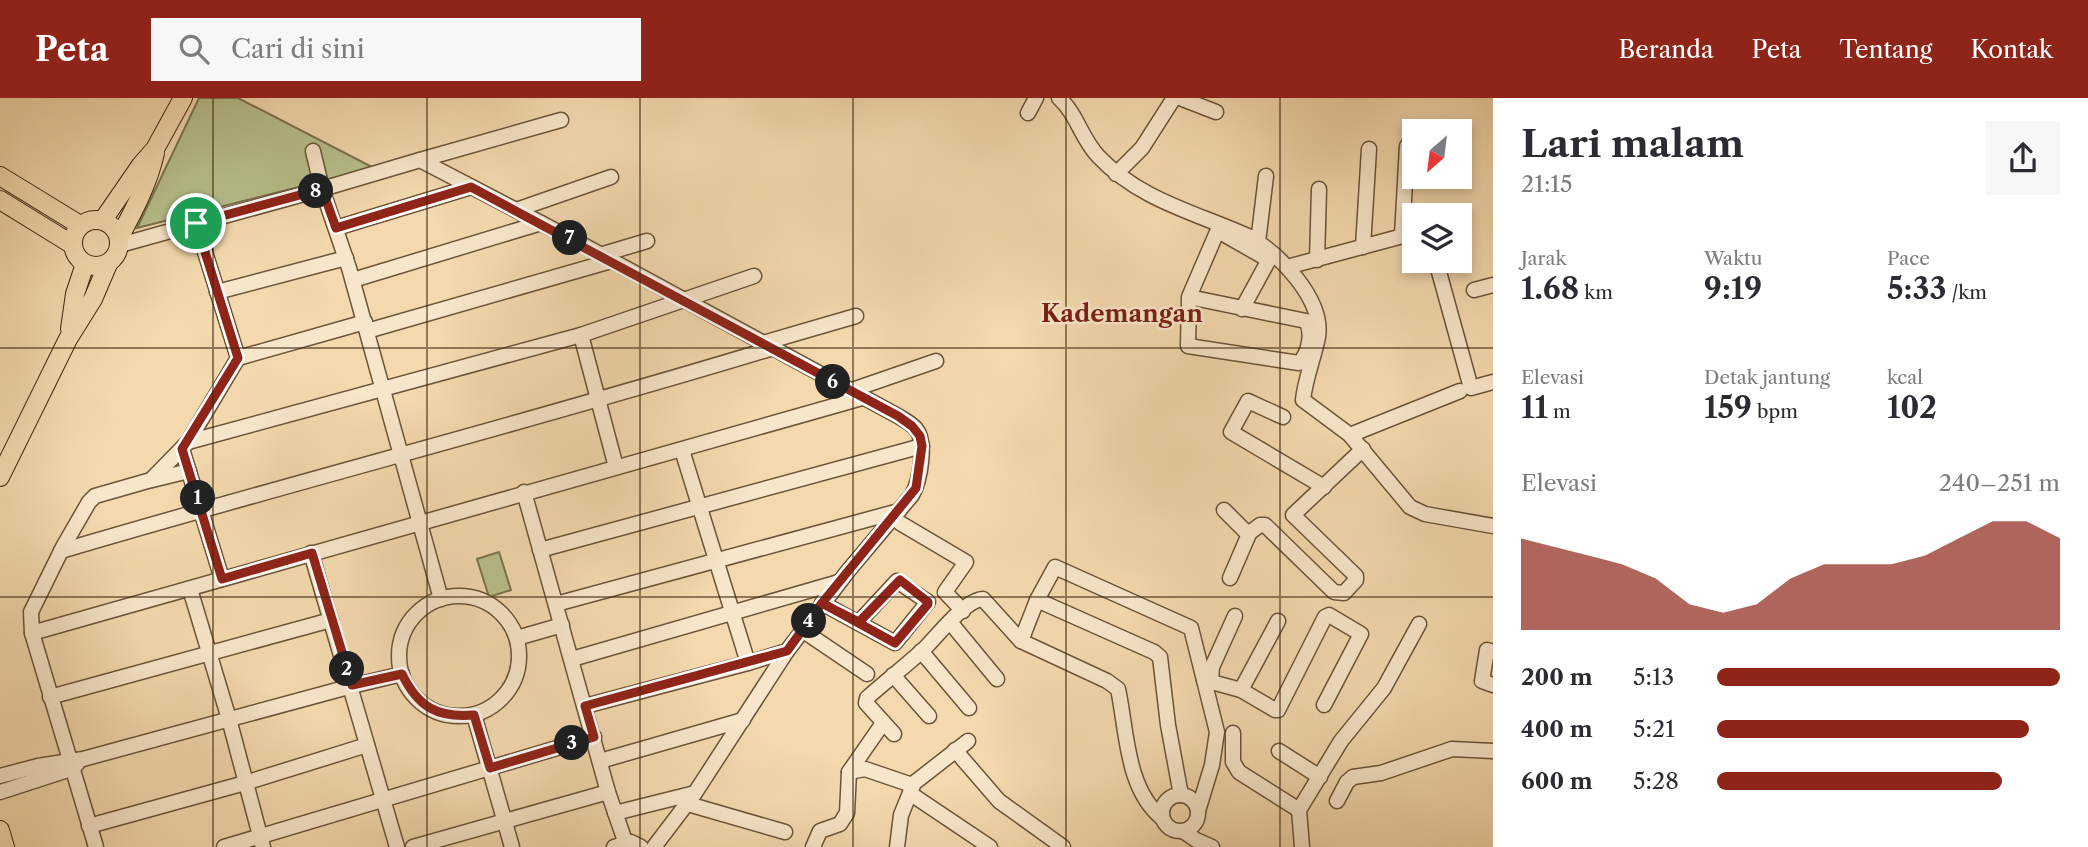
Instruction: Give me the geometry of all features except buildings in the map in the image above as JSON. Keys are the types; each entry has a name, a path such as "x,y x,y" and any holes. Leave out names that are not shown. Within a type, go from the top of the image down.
{"main road":[{"path":"103,220 155,149 183,98"},
{"path":"0,477 68,339 93,299 108,264 118,252 120,241 151,171 155,149"},
{"path":"0,176 80,226"},
{"path":"0,200 73,245"},
{"path":"108,264 85,264 75,252 73,237 80,226 89,220 103,220 111,224 120,241"},
{"path":"68,339 75,294 85,264"},
{"path":"0,830 5,847"}],"street":[{"path":"1028,113 1036,98"},
{"path":"1059,98 1072,111 1091,147 1116,174 1146,195 1258,242 1271,257"},
{"path":"1116,174 1142,148 1174,98"},
{"path":"1180,98 1216,112"},
{"path":"120,241 322,189 561,120"},
{"path":"1363,247 1369,149"},
{"path":"313,150 322,189 353,280 441,599"},
{"path":"420,160 769,345 908,422 919,433 922,446 916,488 899,517 822,603 787,651 692,799 654,847"},
{"path":"1258,242 1266,176"},
{"path":"516,210 611,177"},
{"path":"336,228 471,187"},
{"path":"1317,260 1320,189"},
{"path":"196,223 238,358"},
{"path":"353,280 541,223"},
{"path":"1189,297 1306,321 1310,331 1303,359 1297,363 1188,346 1189,297 1217,232 1287,267 1301,286 1318,320 1318,336 1303,401 1350,435 1402,500 1416,510 1450,520 1493,526"},
{"path":"1287,267 1402,236"},
{"path":"151,480 185,445 238,358 366,327 605,258 647,241"},
{"path":"1242,309 1271,257"},
{"path":"218,292 346,258"},
{"path":"1439,273 1471,388 1493,382"},
{"path":"185,445 581,335 754,276"},
{"path":"1474,290 1493,285"},
{"path":"61,551 202,509 600,400 856,316"},
{"path":"581,335 616,467"},
{"path":"32,633 420,521 682,450 856,394 936,361"},
{"path":"1350,435 1460,391"},
{"path":"1283,416 1248,401 1231,432 1324,487"},
{"path":"185,445 189,471 222,579"},
{"path":"540,550 922,446"},
{"path":"1230,578 1249,534 1260,525 1265,525 1334,592 1344,593 1356,580 1356,576 1293,516 1363,449"},
{"path":"682,450 748,663"},
{"path":"96,847 74,763 50,697 29,620 61,551 92,499 189,471"},
{"path":"524,492 608,792 628,845"},
{"path":"1224,510 1249,534"},
{"path":"556,604 715,560 899,517 967,563 945,592 963,611"},
{"path":"312,553 397,847"},
{"path":"1021,641 1037,600 1053,568 1056,567 1192,630 1207,680 1217,741 1196,822 1183,831"},
{"path":"822,603 895,643 928,602 897,581 859,622"},
{"path":"572,659 839,582"},
{"path":"190,589 262,842"},
{"path":"458,596 476,598 492,606 505,617 517,638 519,666 513,683 503,697 490,708 474,715 456,716 438,712 422,704 410,690 402,674 399,656 402,637 411,620 424,607 441,599 458,596"},
{"path":"894,734 866,700 950,622 979,598 984,598 1021,641 1107,681 1118,689 1129,753 1149,806 1170,828 1183,831 1194,844 1212,847"},
{"path":"1037,600 1160,657 1168,725 1181,795"},
{"path":"1207,680 1241,690 1275,710 1278,709 1325,617 1329,615 1361,634 1324,705"},
{"path":"1207,680 1235,616"},
{"path":"50,697 331,620"},
{"path":"1241,690 1278,621"},
{"path":"950,622 997,679"},
{"path":"1301,847 1299,810 1346,735 1384,688 1419,624"},
{"path":"517,638 562,625"},
{"path":"802,630 867,674"},
{"path":"1493,652 1487,650 1482,681 1493,685"},
{"path":"585,706 787,651"},
{"path":"921,651 969,708"},
{"path":"0,792 74,763 352,685 402,674"},
{"path":"893,675 929,716"},
{"path":"474,715 512,847"},
{"path":"600,761 743,720"},
{"path":"813,847 820,831 840,824 847,813 849,772 883,723"},
{"path":"1233,733 1233,762 1239,772 1299,810"},
{"path":"224,847 262,842 383,800 594,737"},
{"path":"897,847 901,815 911,790 968,741"},
{"path":"89,826 245,783 367,745"},
{"path":"1337,802 1347,782 1353,777 1381,774 1452,749 1493,751"},
{"path":"955,750 999,801 1063,847"},
{"path":"1279,751 1320,777"},
{"path":"0,776 74,763"},
{"path":"849,772 865,769 911,790 990,847"},
{"path":"413,847 608,792"},
{"path":"1162,818 1162,809 1166,802 1181,795 1192,800 1198,811"},
{"path":"615,813 692,799 785,832"}],"green space":[{"path":"199,98 238,98 374,168 137,228"},
{"path":"499,552 511,590 489,597 477,559"}],"district":[{"name":"Kademangan","path":"1122,314"}],"route":[{"path":"196,223 238,358 182,449 222,579 312,553 352,685 402,674 410,690 422,704 438,712 456,716 474,715 490,768 594,737 585,706 787,651 822,603 859,622 895,643 928,604 900,580 859,622 827,606 822,603 916,488 922,446 917,430 898,416 585,246 471,187 336,228 322,189 196,223"}]}
